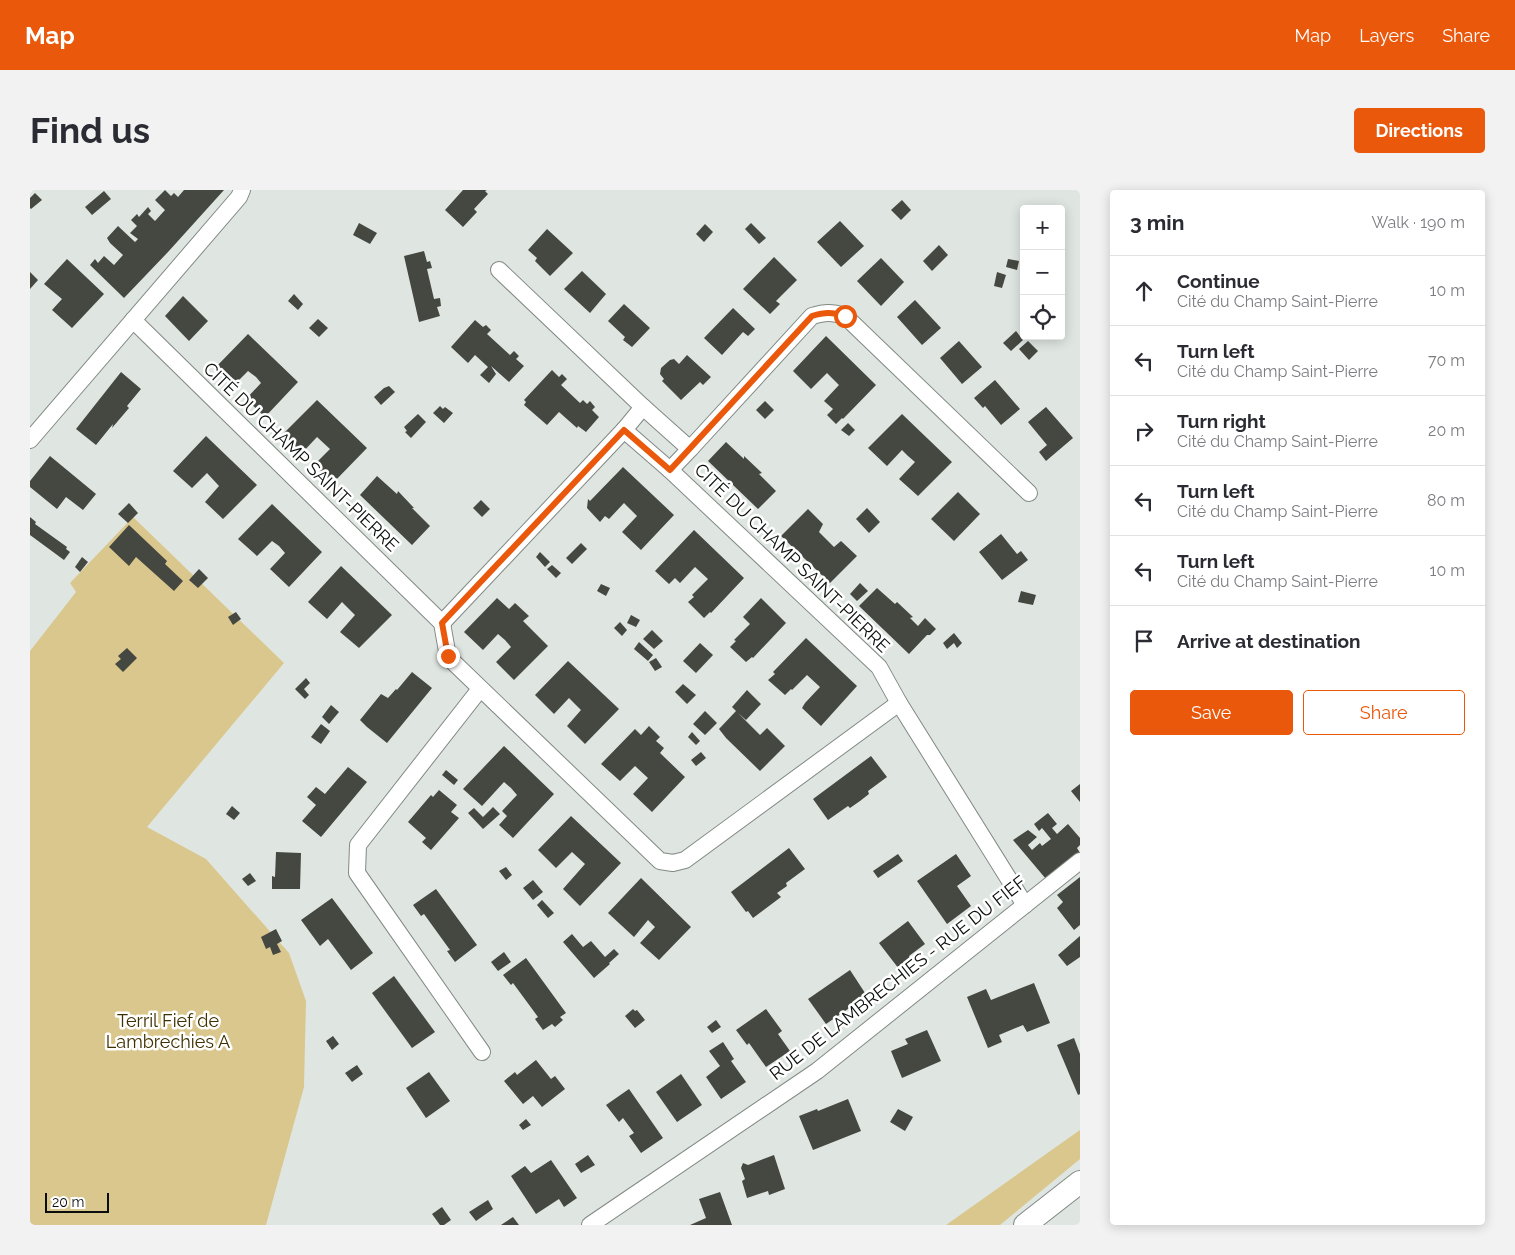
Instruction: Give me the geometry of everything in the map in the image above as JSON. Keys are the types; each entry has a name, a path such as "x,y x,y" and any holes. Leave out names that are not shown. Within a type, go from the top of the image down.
{"main road":[{"path":"1025,1225 1080,1182"}],"street":[{"path":"30,440 239,197 242,190"},
{"name":"CITÉ DU CHAMP SAINT-PIERRE","path":"499,270 690,449"},
{"name":"CITÉ DU CHAMP SAINT-PIERRE","path":"670,470 812,316 824,312 834,312 845,316 1028,494"},
{"name":"CITÉ DU CHAMP SAINT-PIERRE","path":"133,320 442,623"},
{"path":"644,407 442,623 448,656 660,861 673,863 685,860 899,703"},
{"name":"CITÉ DU CHAMP SAINT-PIERRE","path":"624,430 670,470 879,667 899,703 1025,904"},
{"path":"480,689 358,844 357,873 482,1052"},
{"name":"RUE DE LAMBRECHIES - RUE DU FIEF","path":"590,1225 817,1071 1080,861"}],"green space":[{"name":"Terril Fief de Lambrechies A","path":"133,517 284,663 147,827 206,859 289,953 306,1001 304,1087 266,1225 30,1225 30,651 76,592 70,583"},
{"path":"1080,1130 1080,1159 1000,1225 946,1225"}],"building":[{"path":"165,190 171,196 174,193 178,197 184,190 224,190 124,298 90,265 95,259 98,263 104,256 114,265 123,255 107,238 118,226 135,242 138,239 130,233 137,226 131,220 137,214 139,217 148,207 151,211 148,214 155,221 165,210 155,200"},
{"path":"463,190 487,190 485,191 488,194 474,209 477,212 463,227 445,210"},
{"path":"104,191 111,199 92,215 85,207"},
{"path":"35,193 42,200 31,209 30,198"},
{"path":"902,200 911,210 901,220 891,210"},
{"path":"840,221 864,246 841,267 817,242"},
{"path":"359,223 377,233 370,244 353,235"},
{"path":"751,223 766,238 759,244 745,229"},
{"path":"705,224 713,232 704,242 696,234"},
{"path":"547,229 573,253 550,276 535,261 537,258 528,250"},
{"path":"939,245 948,255 932,271 923,261"},
{"path":"424,251 427,262 430,261 432,268 427,269 434,299 440,298 441,306 437,307 440,316 419,322 404,256"},
{"path":"774,257 797,280 776,301 780,304 770,314 743,289"},
{"path":"881,258 904,282 881,306 857,281"},
{"path":"67,259 104,294 72,328 52,310 62,299 44,284"},
{"path":"1008,259 1019,261 1017,270 1006,267"},
{"path":"582,271 606,294 590,313 564,289"},
{"path":"30,272 38,280 30,289"},
{"path":"997,272 1006,275 1002,288 994,286"},
{"path":"294,294 303,304 298,310 288,301"},
{"path":"183,296 208,321 189,341 165,316"},
{"path":"915,300 941,328 922,345 897,317"},
{"path":"624,304 650,328 632,347 623,340 625,337 608,321"},
{"path":"733,308 755,329 748,336 743,332 722,355 704,338"},
{"path":"318,319 328,328 319,337 309,328"},
{"path":"475,320 483,327 486,325 491,330 487,334 510,355 514,351 519,356 516,359 524,366 509,382 491,366 496,374 489,383 480,375 488,367 475,355 468,363 451,347"},
{"path":"1016,331 1020,336 1020,340 1023,340 1011,351 1003,343"},
{"path":"248,334 298,382 265,417 246,399 261,383 256,377 248,371 233,386 215,368"},
{"path":"826,336 876,385 836,424 827,415 833,409 824,401 839,385 827,373 811,389 793,371"},
{"path":"959,341 982,367 962,384 940,358"},
{"path":"1028,341 1038,351 1029,360 1019,349"},
{"path":"687,355 711,377 703,385 700,382 681,400 662,381 664,379 660,374 661,368 670,360 674,359 679,364"},
{"path":"552,370 559,377 562,374 567,379 561,385 580,403 583,400 587,404 590,401 595,407 592,410 599,417 586,432 578,426 577,428 559,412 547,425 524,405 526,402 524,400"},
{"path":"121,372 141,389 127,406 129,408 96,445 76,429"},
{"path":"995,380 1020,409 1001,425 985,406 983,408 974,398"},
{"path":"389,386 395,392 381,405 374,397"},
{"path":"317,400 367,448 333,483 314,465 330,449 317,437 302,453 283,434"},
{"path":"765,401 774,410 765,419 756,410"},
{"path":"440,406 453,413 444,423 433,413"},
{"path":"1046,407 1073,438 1046,461 1039,452 1047,445 1028,422"},
{"path":"418,414 426,422 411,438 405,432 407,431 404,427"},
{"path":"902,414 952,462 918,496 899,479 915,462 902,450 887,466 868,448"},
{"path":"848,423 855,430 849,436 841,430"},
{"path":"206,436 257,485 223,519 205,502 219,486 207,473 192,488 173,471"},
{"path":"726,442 762,473 759,474 776,491 758,509 708,461"},
{"path":"50,456 96,494 83,510 66,497 57,509 30,487 30,481"},
{"path":"623,467 674,515 641,550 622,532 637,516 624,503 609,519 605,516 600,522 587,508 588,499 590,501"},
{"path":"377,476 397,494 398,491 430,526 412,545 360,495"},
{"path":"958,492 980,514 954,541 931,519"},
{"path":"481,500 490,509 482,517 473,508"},
{"path":"129,503 138,513 128,523 118,514"},
{"path":"272,504 322,552 289,587 270,569 285,553 279,546 272,541 257,556 238,539"},
{"path":"867,508 880,522 869,533 856,519"},
{"path":"808,509 823,524 819,532 834,547 841,541 857,556 830,583 781,536"},
{"path":"30,517 36,522 35,524 67,547 66,549 70,552 64,560 30,535"},
{"path":"129,525 167,561 165,564 183,581 174,591 136,557 129,566 109,547"},
{"path":"694,530 744,578 704,618 688,602 694,597 692,595 708,579 695,567 680,583 675,578 669,584 655,571"},
{"path":"1001,534 1017,554 1021,551 1028,560 1002,580 979,552"},
{"path":"581,543 587,549 572,564 566,558"},
{"path":"540,552 550,562 545,567 536,557"},
{"path":"82,557 88,562 80,572 75,567"},
{"path":"552,565 561,573 556,578 547,569"},
{"path":"341,566 392,615 359,648 340,632 355,615 342,602 327,619 308,602"},
{"path":"199,569 208,578 198,588 189,580"},
{"path":"860,583 868,591 857,601 850,594"},
{"path":"601,584 610,588 606,596 597,591"},
{"path":"877,588 895,604 897,602 913,617 910,618 918,626 925,618 936,629 930,635 927,635 909,654 859,606"},
{"path":"1021,591 1036,595 1033,605 1018,602"},
{"path":"497,598 509,609 515,603 529,616 523,621 548,646 514,680 496,662 511,647 505,640 498,634 483,650 464,632"},
{"path":"761,598 786,623 753,658 746,662 730,647 736,641 734,640 750,624 743,617"},
{"path":"236,612 241,619 233,625 228,617"},
{"path":"631,615 640,620 636,627 627,623"},
{"path":"620,622 627,630 622,636 614,628"},
{"path":"652,630 663,641 654,649 643,639"},
{"path":"954,633 962,643 957,648 954,643 947,649 943,643"},
{"path":"806,638 857,686 821,726 802,708 820,687 807,675 785,695 768,680 775,674 773,672"},
{"path":"639,642 653,655 648,661 634,649"},
{"path":"700,643 713,655 696,673 683,661"},
{"path":"127,648 137,658 123,672 115,664 121,659 118,656"},
{"path":"656,658 662,667 655,671 649,662"},
{"path":"568,661 619,709 585,744 567,726 581,710 569,698 554,714 535,695"},
{"path":"412,672 432,688 387,743 360,720 381,694 388,698"},
{"path":"306,678 310,683 304,689 309,695 305,699 295,689"},
{"path":"683,684 696,695 687,704 675,692"},
{"path":"747,690 761,704 746,720 738,713 760,735 767,728 785,746 760,771 719,729 736,711 732,707"},
{"path":"331,705 339,712 329,724 322,717"},
{"path":"705,711 717,723 705,735 693,724"},
{"path":"321,724 330,731 321,744 311,737"},
{"path":"649,726 660,737 656,741 664,748 660,753 685,777 652,812 633,794 648,778 635,766 620,781 601,764 635,729 641,735"},
{"path":"692,732 700,741 696,745 688,737"},
{"path":"504,746 554,794 513,838 499,825 507,816 502,811 517,795 511,788 504,782 482,806 463,789"},
{"path":"701,752 706,758 696,766 691,760"},
{"path":"871,756 887,777 868,791 869,794 860,801 850,808 848,806 828,820 813,799"},
{"path":"348,767 367,782 321,837 302,821 316,805 307,797 316,787 325,794"},
{"path":"446,770 458,780 454,785 442,775"},
{"path":"1080,784 1080,802 1071,791"},
{"path":"439,790 457,805 451,812 459,818 431,850 422,842 426,838 408,822 431,795 433,797"},
{"path":"232,806 240,813 234,820 226,814"},
{"path":"493,807 500,814 483,829 468,813 474,808 483,817"},
{"path":"1048,813 1057,824 1052,828 1057,834 1068,824 1080,838 1080,845 1077,848 1080,853 1046,879 1013,840 1028,830 1037,837 1028,845 1032,850 1040,843 1042,846 1051,839 1042,828 1039,831 1034,824"},
{"path":"571,816 621,863 580,906 563,889 585,864 572,852 556,868 538,850"},
{"path":"789,848 805,869 786,883 787,886 777,893 781,897 753,918 731,892"},
{"path":"276,852 301,853 300,889 272,889 272,876 275,877"},
{"path":"898,854 903,861 878,878 873,871"},
{"path":"956,854 971,876 957,886 971,906 947,924 917,881"},
{"path":"506,867 512,875 506,880 499,871"},
{"path":"250,873 256,881 248,886 242,879"},
{"path":"1080,877 1080,925 1074,930 1057,908 1063,902 1057,895"},
{"path":"641,878 691,927 659,960 640,943 655,927 648,920 634,937 608,913"},
{"path":"533,880 543,892 533,900 523,888"},
{"path":"436,889 477,945 455,962 447,951 450,950 424,914 421,916 413,905"},
{"path":"332,898 373,953 351,970 328,939 320,946 301,920"},
{"path":"542,900 554,913 548,918 537,905"},
{"path":"908,921 925,944 909,956 911,960 899,969 879,943"},
{"path":"276,929 282,941 277,944 281,952 273,955 270,947 266,949 261,937"},
{"path":"572,934 583,947 591,941 605,957 614,949 619,954 594,978 563,942"},
{"path":"1080,936 1080,957 1067,966 1058,955"},
{"path":"504,952 511,962 498,971 491,962"},
{"path":"526,958 566,1013 560,1017 563,1020 555,1027 552,1024 543,1030 535,1019 538,1017 513,983 511,985 503,975"},
{"path":"850,970 867,996 826,1024 808,999"},
{"path":"394,976 435,1032 412,1048 372,993"},
{"path":"1034,983 1050,1023 1027,1032 1023,1025 999,1035 1002,1042 988,1048 967,997 986,989 991,1000"},
{"path":"633,1009 637,1010 645,1020 635,1028 625,1016"},
{"path":"766,1009 782,1031 778,1034 790,1051 766,1067 749,1043 747,1045 736,1030"},
{"path":"716,1020 721,1027 712,1033 707,1027"},
{"path":"927,1030 941,1061 902,1078 891,1051 908,1044 905,1039"},
{"path":"333,1036 339,1044 332,1050 326,1041"},
{"path":"1074,1038 1080,1054 1080,1094 1078,1095 1057,1045"},
{"path":"723,1042 734,1059 731,1061 746,1082 721,1099 706,1077 720,1066 709,1051"},
{"path":"536,1060 551,1079 555,1076 565,1089 542,1107 533,1096 523,1104 504,1081 515,1072 517,1075"},
{"path":"357,1065 363,1074 352,1082 345,1073"},
{"path":"429,1072 450,1101 426,1118 406,1088"},
{"path":"681,1074 702,1105 677,1122 656,1092"},
{"path":"629,1089 663,1138 641,1153 629,1136 634,1133 623,1118 619,1122 606,1105"},
{"path":"848,1099 861,1131 813,1150 799,1116 817,1109 818,1111"},
{"path":"898,1109 913,1117 905,1131 890,1122"},
{"path":"526,1119 531,1125 523,1130 519,1125"},
{"path":"588,1155 595,1165 581,1173 575,1164"},
{"path":"774,1155 785,1189 769,1195 768,1191 747,1198 742,1181 745,1179 741,1168 743,1163 748,1165"},
{"path":"551,1160 577,1198 564,1207 559,1199 536,1214 511,1176 525,1166 531,1173"},
{"path":"720,1192 732,1225 690,1225 706,1218 699,1199"},
{"path":"488,1200 493,1209 476,1221 469,1212"},
{"path":"442,1207 451,1220 444,1225 440,1225 432,1214"},
{"path":"513,1217 519,1225 501,1225"}],"route":[{"path":"448,656 442,623 624,430 670,470 812,316 824,312 834,312 845,316"}]}
